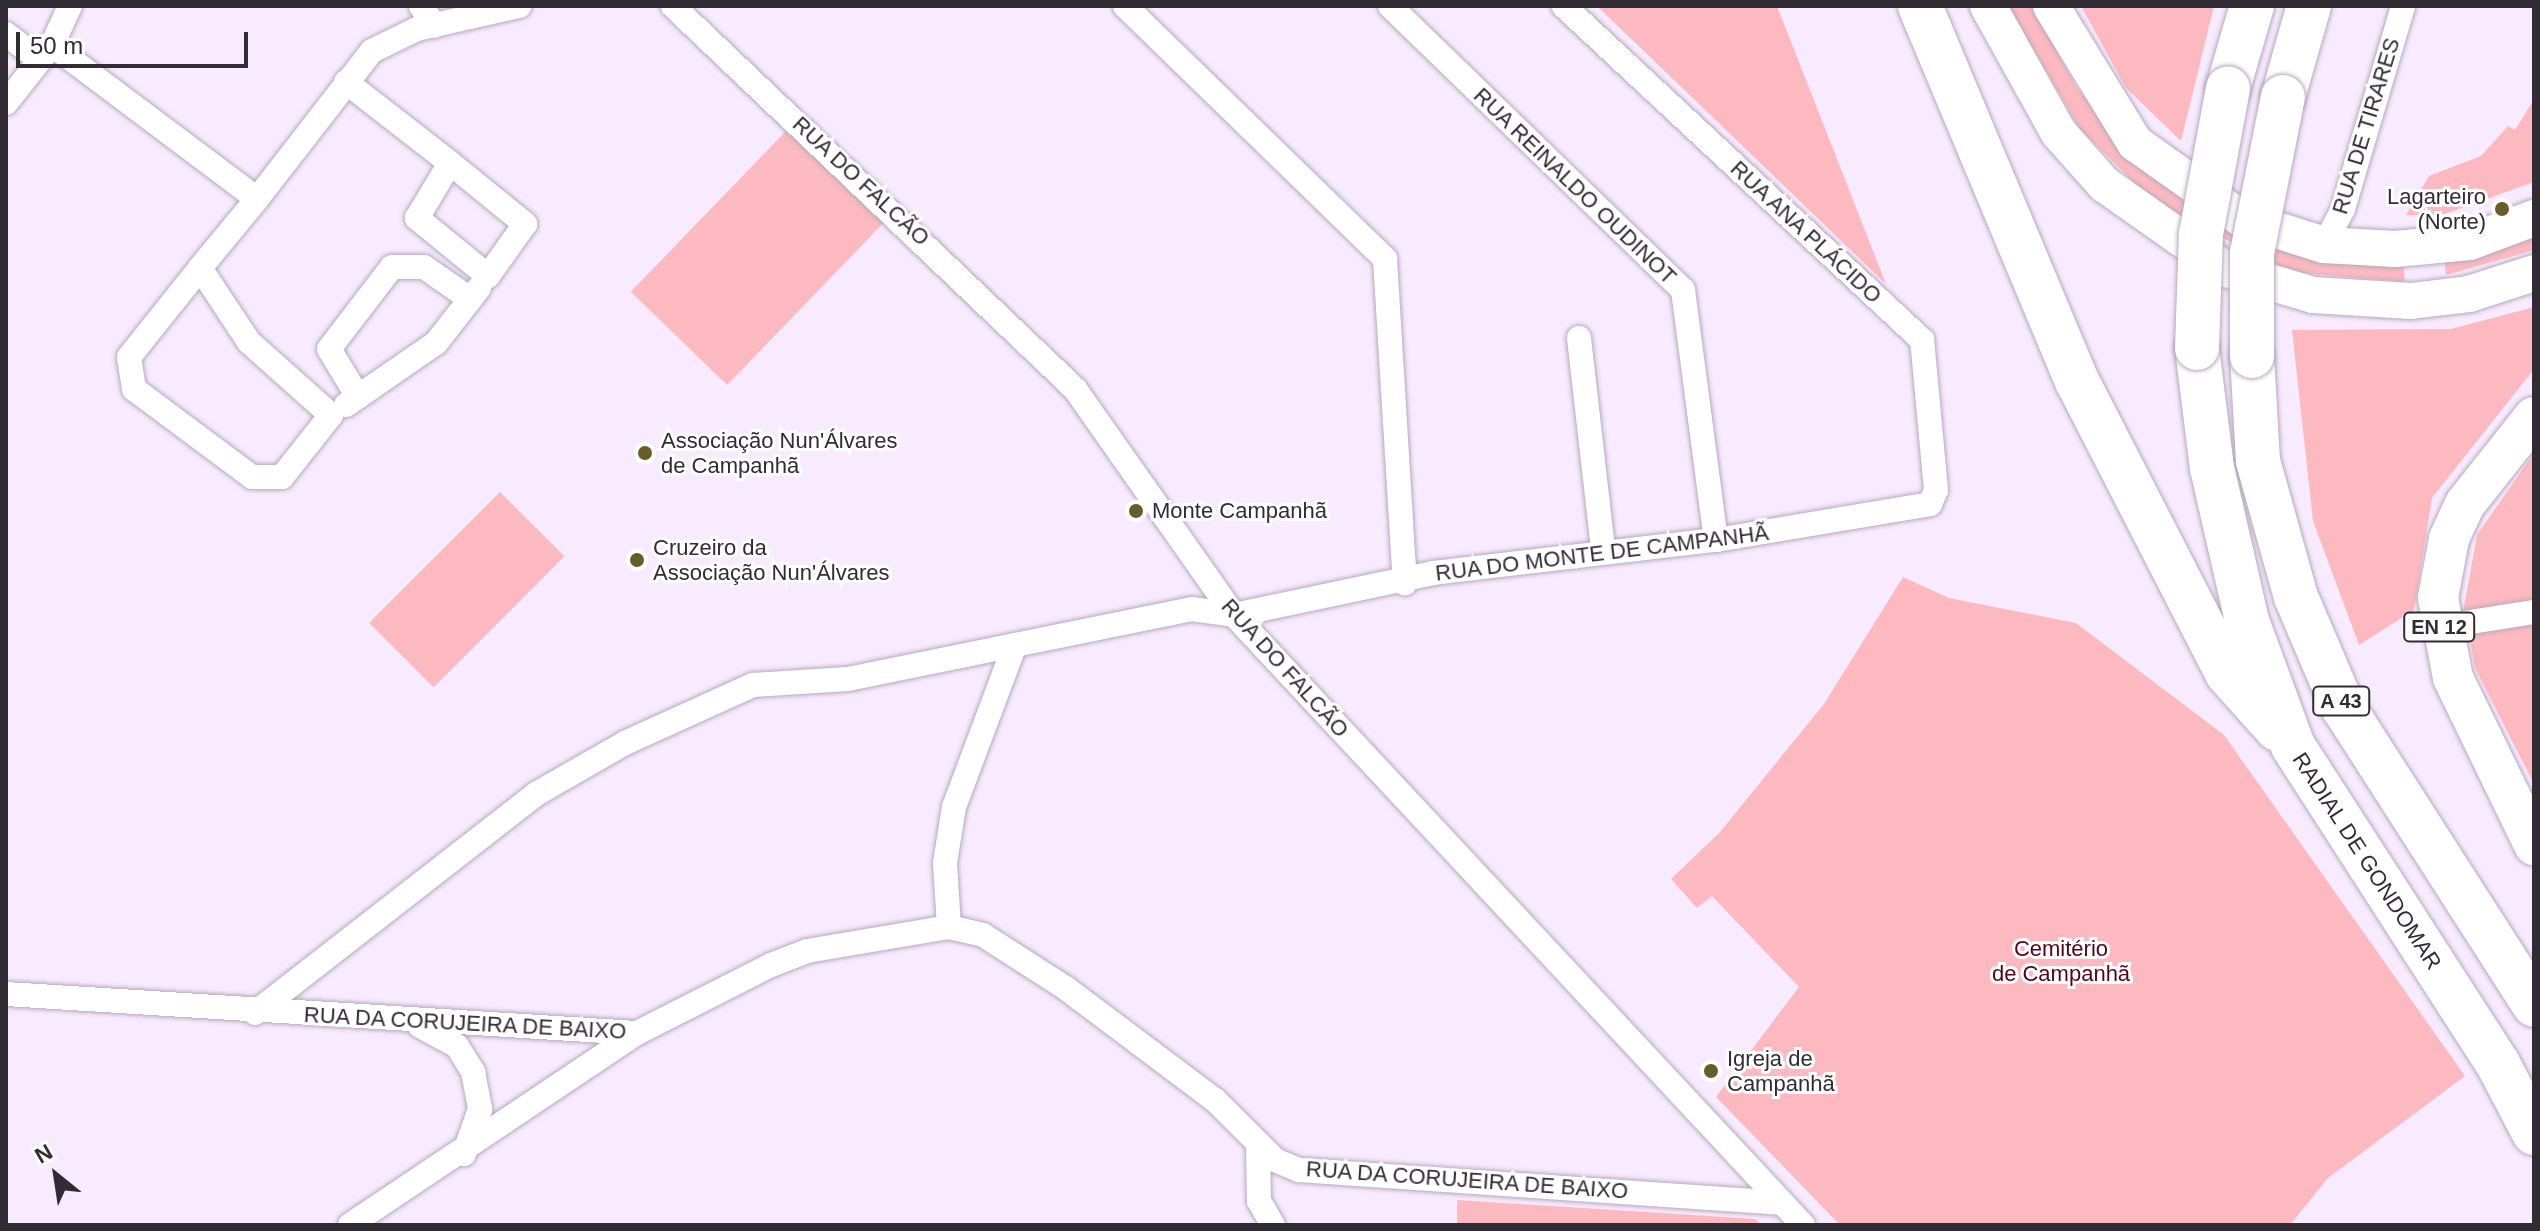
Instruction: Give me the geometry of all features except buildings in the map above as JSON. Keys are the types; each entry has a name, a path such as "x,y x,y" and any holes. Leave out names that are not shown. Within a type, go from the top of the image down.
{"highway":[{"path":"1920,6 2077,381 2170,568 2227,673 2293,746"},
{"name":"RADIAL DE GONDOMAR","path":"2252,6 2228,88 2201,234 2197,348 2212,468 2247,621 2293,746 2498,1064 2534,1133"},
{"name":"A 43","path":"2309,6 2283,97 2252,253 2252,356 2258,461 2296,597 2343,707 2534,1005"}],"main road":[{"path":"1988,6 2058,132 2095,174 2143,217 2223,268 2324,297 2411,301 2469,294 2534,273"},
{"path":"2051,6 2103,101 2154,159 2242,219 2324,245 2432,248 2534,218"},
{"name":"EN 12","path":"2534,417 2483,475 2449,539 2439,627 2453,678 2534,845"}],"street":[{"path":"6,103 46,52 70,6"},
{"path":"421,6 435,26"},
{"path":"346,82 525,224 436,343 331,415 282,477 266,482 134,389 129,357 257,199 346,82 372,51 435,26 519,6"},
{"name":"RUA DO FALCÃO","path":"673,6 1075,389 1234,615 1803,1225"},
{"path":"1125,6 1385,259 1405,583"},
{"name":"RUA REINALDO OUDINOT","path":"1390,6 1683,290 1716,540"},
{"name":"RUA ANA PLÁCIDO","path":"1564,6 1922,340 1936,490 1925,507"},
{"name":"RUA DE TIRARES","path":"2324,245 2343,209 2403,6"},
{"path":"6,34 46,52 257,199"},
{"path":"450,163 417,218 488,276"},
{"path":"358,397 329,349 392,267 424,267 470,299"},
{"path":"200,268 249,342 331,415"},
{"path":"1579,338 1603,549"},
{"name":"RUA DO MONTE DE CAMPANHÃ","path":"255,1013 536,794 625,743 753,685 848,679 1192,609 1234,615 1603,549 1716,540 1925,507"},
{"path":"2439,627 2527,612"},
{"path":"949,927 945,863 954,807 1015,645"},
{"name":"RUA DA CORUJEIRA DE BAIXO","path":"6,994 255,1013 637,1033 807,951 949,927 983,935 1067,989 1215,1100 1258,1146 1299,1170 1357,1177 1782,1203"},
{"path":"407,1020 457,1046 473,1072 480,1109 463,1155"},
{"path":"350,1225 463,1155 637,1033"},
{"path":"1258,1146 1259,1201 1273,1225"}],"green space":[{"path":"1597,6 1777,6 1886,284"},
{"path":"2008,6 2032,6 2077,88 2141,167 2403,259 2405,282 2290,272 2156,204 2080,129"},
{"path":"2081,6 2214,6 2181,141 2126,88"},
{"path":"2534,99 2534,182 2442,215 2406,215 2429,176 2481,156 2508,126 2515,130"},
{"path":"787,130 883,223 727,385 631,292"},
{"path":"2534,229 2534,250 2446,275 2444,257"},
{"path":"2534,307 2534,369 2432,498 2414,610 2359,645 2313,521 2292,330 2451,329"},
{"path":"2534,453 2534,784 2475,668 2464,607 2477,535"},
{"path":"500,492 564,556 434,687 369,623"},
{"name":"Cemitério de Campanhã","path":"1903,577 1949,598 2076,623 2224,735 2465,1076 2328,1178 2290,1225 1840,1225 1716,1097 1799,987 1712,896 1697,908 1671,879 1720,832 1824,704"},
{"path":"1457,1200 1755,1219 1761,1225 1457,1225"}],"place":[{"name":"Lagarteiro (Norte)","path":"2502,209"},
{"name":"Associação Nun'Álvares de Campanhã","path":"645,453"},
{"name":"Monte Campanhã","path":"1136,511"},
{"name":"Cruzeiro da Associação Nun'Álvares","path":"637,560"},
{"name":"Igreja de Campanhã","path":"1711,1071"}]}
